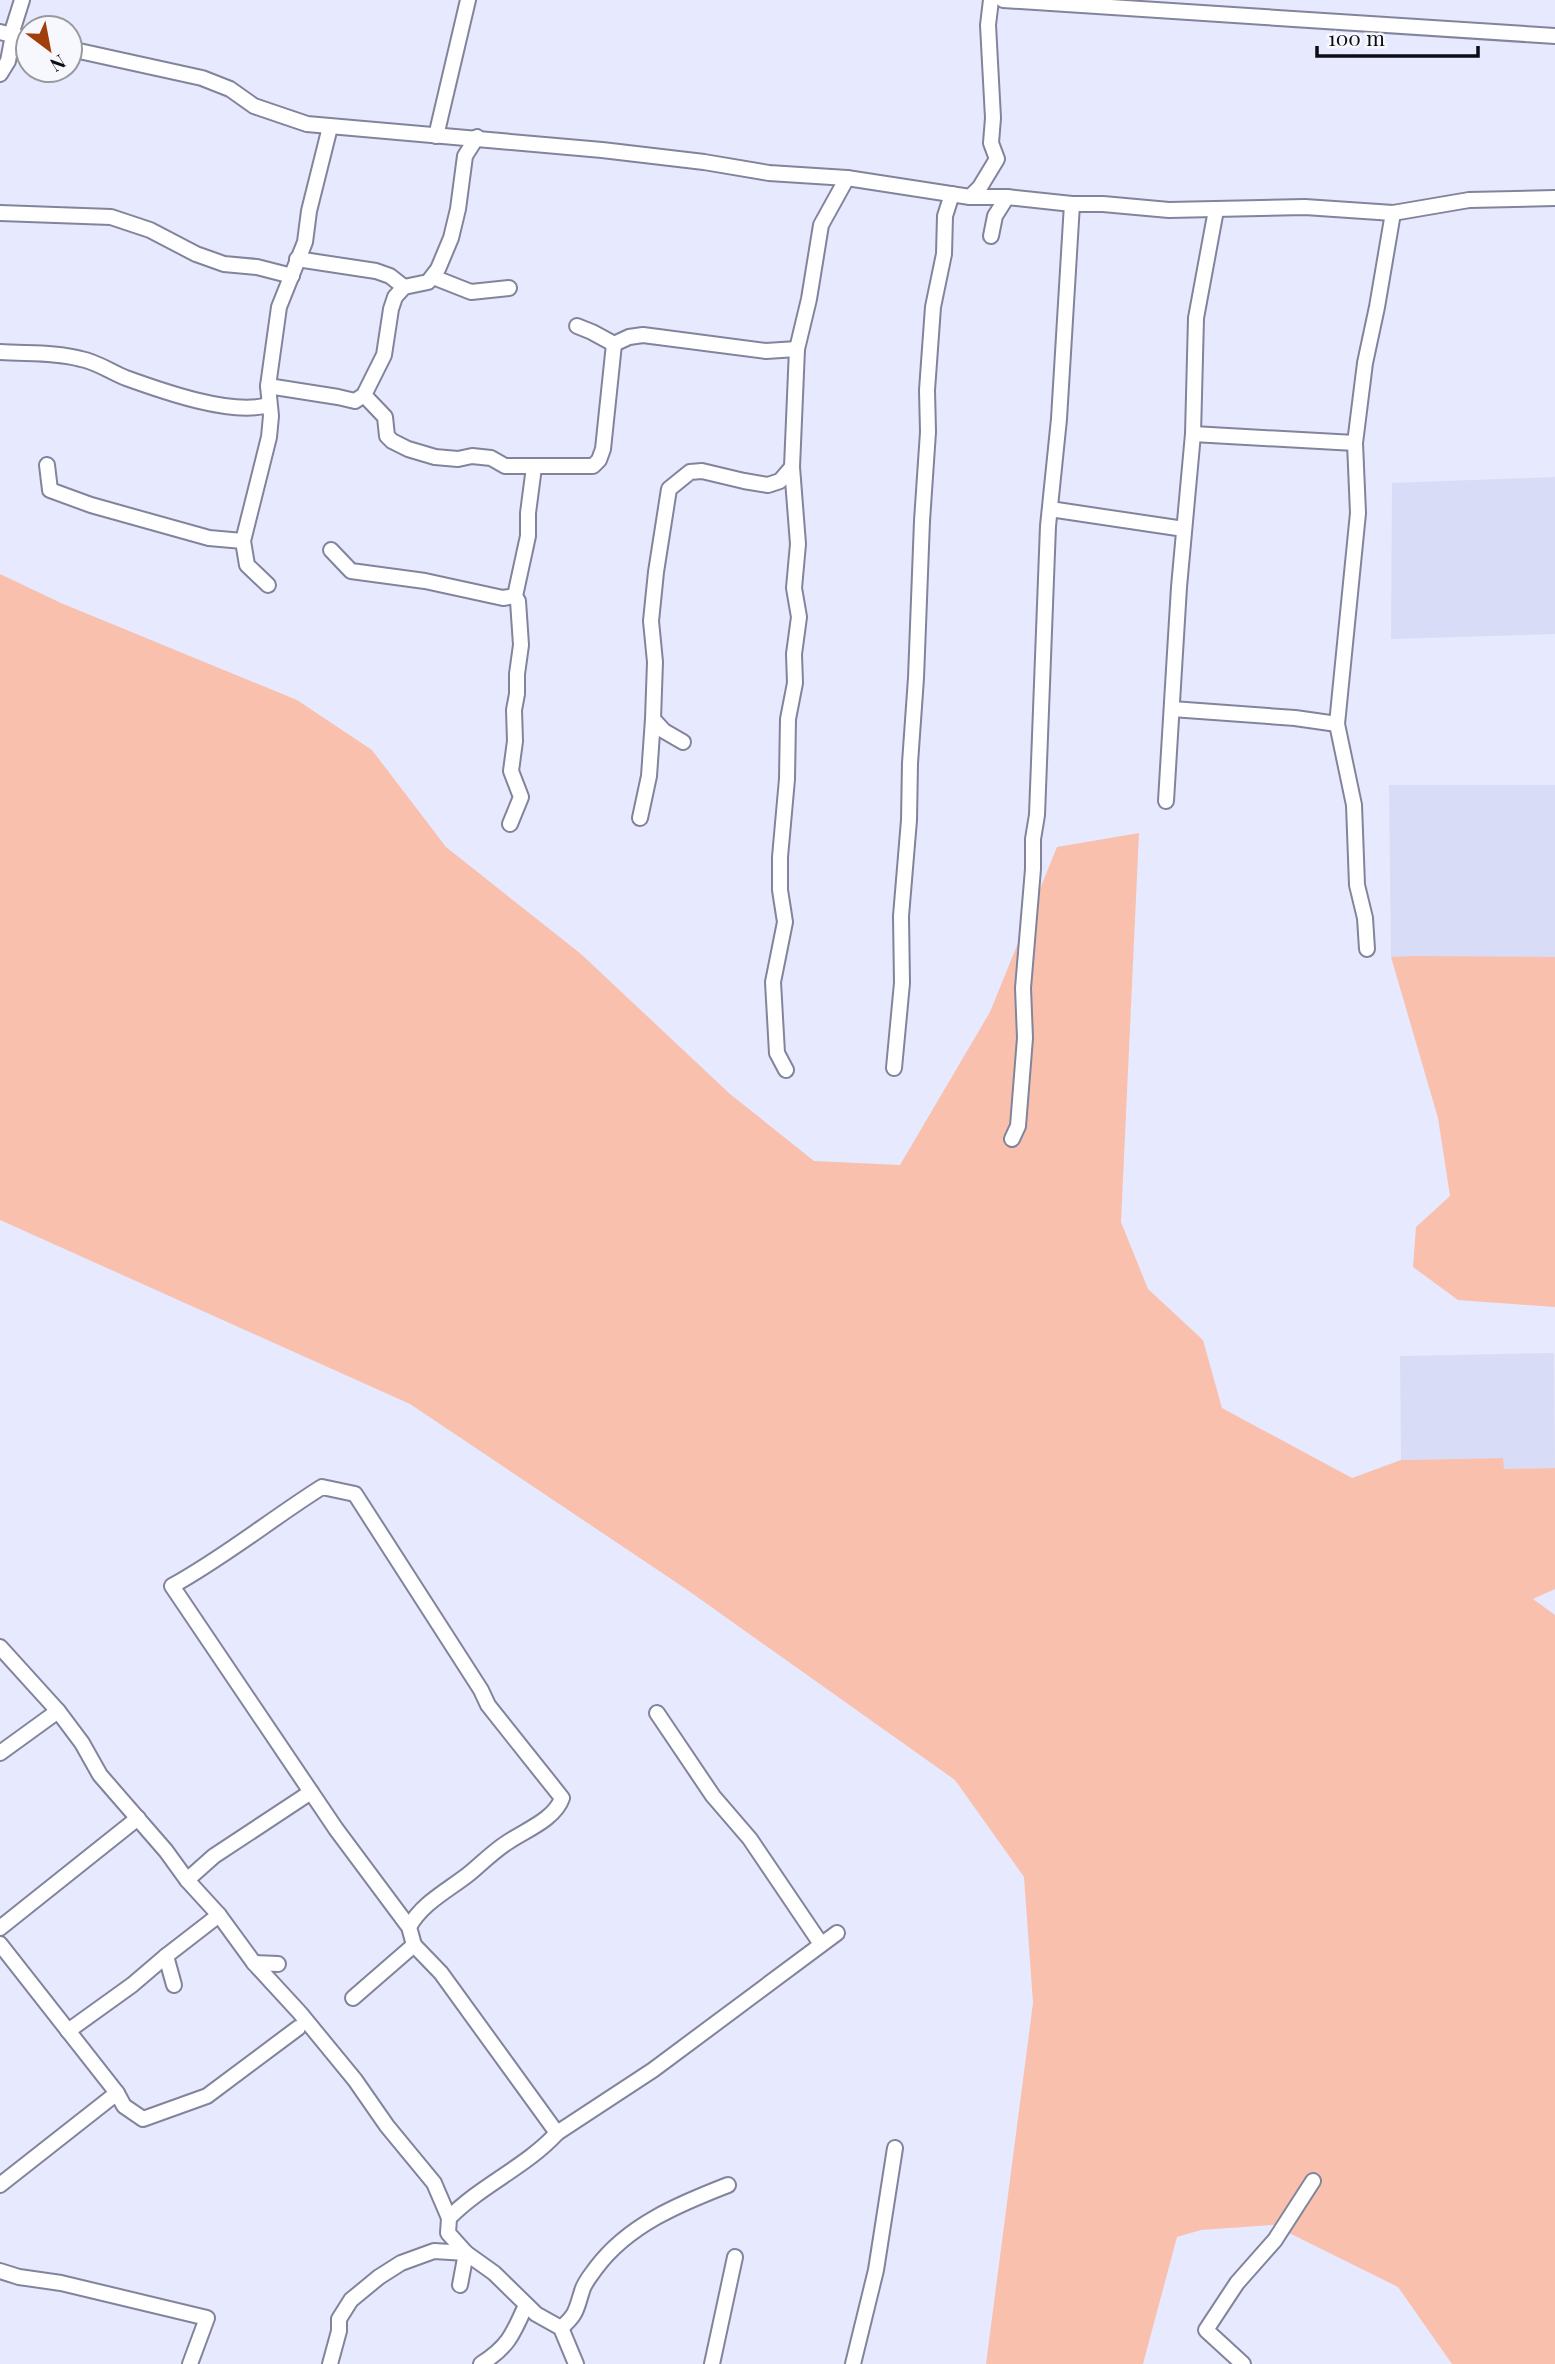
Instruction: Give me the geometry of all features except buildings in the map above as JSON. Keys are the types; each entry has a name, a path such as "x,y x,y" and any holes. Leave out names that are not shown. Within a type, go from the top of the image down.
{"street":[{"path":"0,74 8,61 8,34 22,0"},
{"path":"436,136 468,0"},
{"path":"970,197 980,187 997,159 991,143 993,118 988,25 991,0"},
{"path":"1003,0 1555,36"},
{"path":"84,52 202,78 230,89 254,106 307,124 436,136 477,137 704,162 769,173 847,178 970,197 1007,197 1169,210 1305,207 1393,213 1468,200 1555,198"},
{"path":"268,585 247,565 243,541 269,436 271,416 268,386 279,307 305,242 309,211 320,176 330,127"},
{"path":"268,386 349,401 355,401 364,395 384,355 395,297 404,287 428,282 433,277 451,238 465,156 477,137"},
{"path":"786,1070 776,1053 773,982 785,922 780,890 780,856 788,779 788,719 795,683 794,654 799,617 794,588 798,544 792,467 797,349 809,299 821,225 847,178"},
{"path":"894,1068 902,984 901,916 909,820 928,432 927,390 933,307 944,254 946,216 952,194"},
{"path":"991,236 995,216 1007,197"},
{"path":"1012,1139 1018,1126 1025,1038 1023,988 1037,815 1050,509 1059,419 1072,204"},
{"path":"1166,801 1193,434 1196,318 1216,210"},
{"path":"0,213 111,217 150,230 195,254 224,264 257,267 292,276"},
{"path":"1367,949 1365,918 1356,885 1354,805 1337,723 1358,513 1355,443 1365,363 1393,213"},
{"path":"297,259 376,271 390,276 404,287"},
{"path":"433,277 471,292 509,288"},
{"path":"577,326 614,344"},
{"path":"614,344 629,337 643,335 766,351 797,349"},
{"path":"364,395 385,418 387,436 408,449 435,457 491,458 505,466 593,466 599,460 606,429 609,368 614,344"},
{"path":"0,352 83,359 127,378 185,397 242,409 268,405"},
{"path":"1193,434 1355,443"},
{"path":"47,465 50,490 91,505 209,538 243,541"},
{"path":"510,824 521,797 511,771 521,645 518,601 515,596 528,536 534,467"},
{"path":"640,818 649,776 653,719 655,662 651,621 669,489 690,472 702,471 768,485 779,481 792,467"},
{"path":"1050,509 1184,529"},
{"path":"331,550 351,570 425,581 502,598 515,596"},
{"path":"1172,709 1337,723"},
{"path":"653,719 664,731 683,742"},
{"path":"409,1927 416,1914 433,1899 472,1872 489,1855 549,1816 559,1807 562,1798 488,1705 355,1494 322,1487 277,1516 214,1563 172,1586 311,1792 409,1927 414,1945 440,1973 557,2133"},
{"path":"0,1647 58,1712 82,1742 100,1775 219,1915 254,1963 300,2013 355,2080 387,2126 434,2183 449,2225 466,2253 494,2273 536,2315 561,2328 576,2364"},
{"path":"0,1753 58,1712"},
{"path":"657,1713 713,1796 750,1839 821,1944"},
{"path":"187,1880 214,1856 311,1792"},
{"path":"0,1928 138,1818"},
{"path":"68,2031 132,1985 219,1915"},
{"path":"434,2250 460,2207 545,2146 557,2133 653,2070 837,1933"},
{"path":"0,1944 117,2093 124,2106 143,2119 207,2096 298,2028"},
{"path":"353,1998 414,1945"},
{"path":"166,1956 174,1985"},
{"path":"254,1963 278,1964"},
{"path":"1,2178 117,2093"},
{"path":"853,2364 876,2270 895,2148"},
{"path":"1243,2364 1206,2330 1237,2283 1275,2240 1313,2181"},
{"path":"561,2328 573,2318 582,2289 612,2248 669,2210 728,2185"},
{"path":"330,2364 339,2331 339,2319 351,2300 379,2277 401,2263 434,2250 466,2253"},
{"path":"460,2285 466,2253"},
{"path":"712,2364 736,2257"},
{"path":"0,2271 207,2318 190,2364"},
{"path":"481,2364 500,2352 526,2305"}],"shaded area":[{"path":"1555,477 1555,634 1391,639 1392,483"},
{"path":"0,574 61,603 297,700 372,750 446,847 581,954 730,1094 814,1161 900,1165 990,1012 1057,847 1139,833 1121,1222 1148,1289 1203,1340 1222,1408 1352,1478 1401,1460 1503,1458 1504,1469 1555,1468 1555,1589 1533,1599 1555,1615 1555,2364 1452,2364 1398,2287 1273,2225 1201,2230 1177,2237 1143,2364 986,2364 1033,2003 1024,1877 955,1780 686,1589 410,1404 0,1220"},
{"path":"1389,785 1555,785 1555,957 1391,957"},
{"path":"1391,957 1555,957 1555,1307 1458,1300 1413,1267 1416,1227 1450,1196 1438,1118"},
{"path":"1554,1353 1555,1468 1503,1469 1503,1458 1401,1460 1400,1356"}]}
